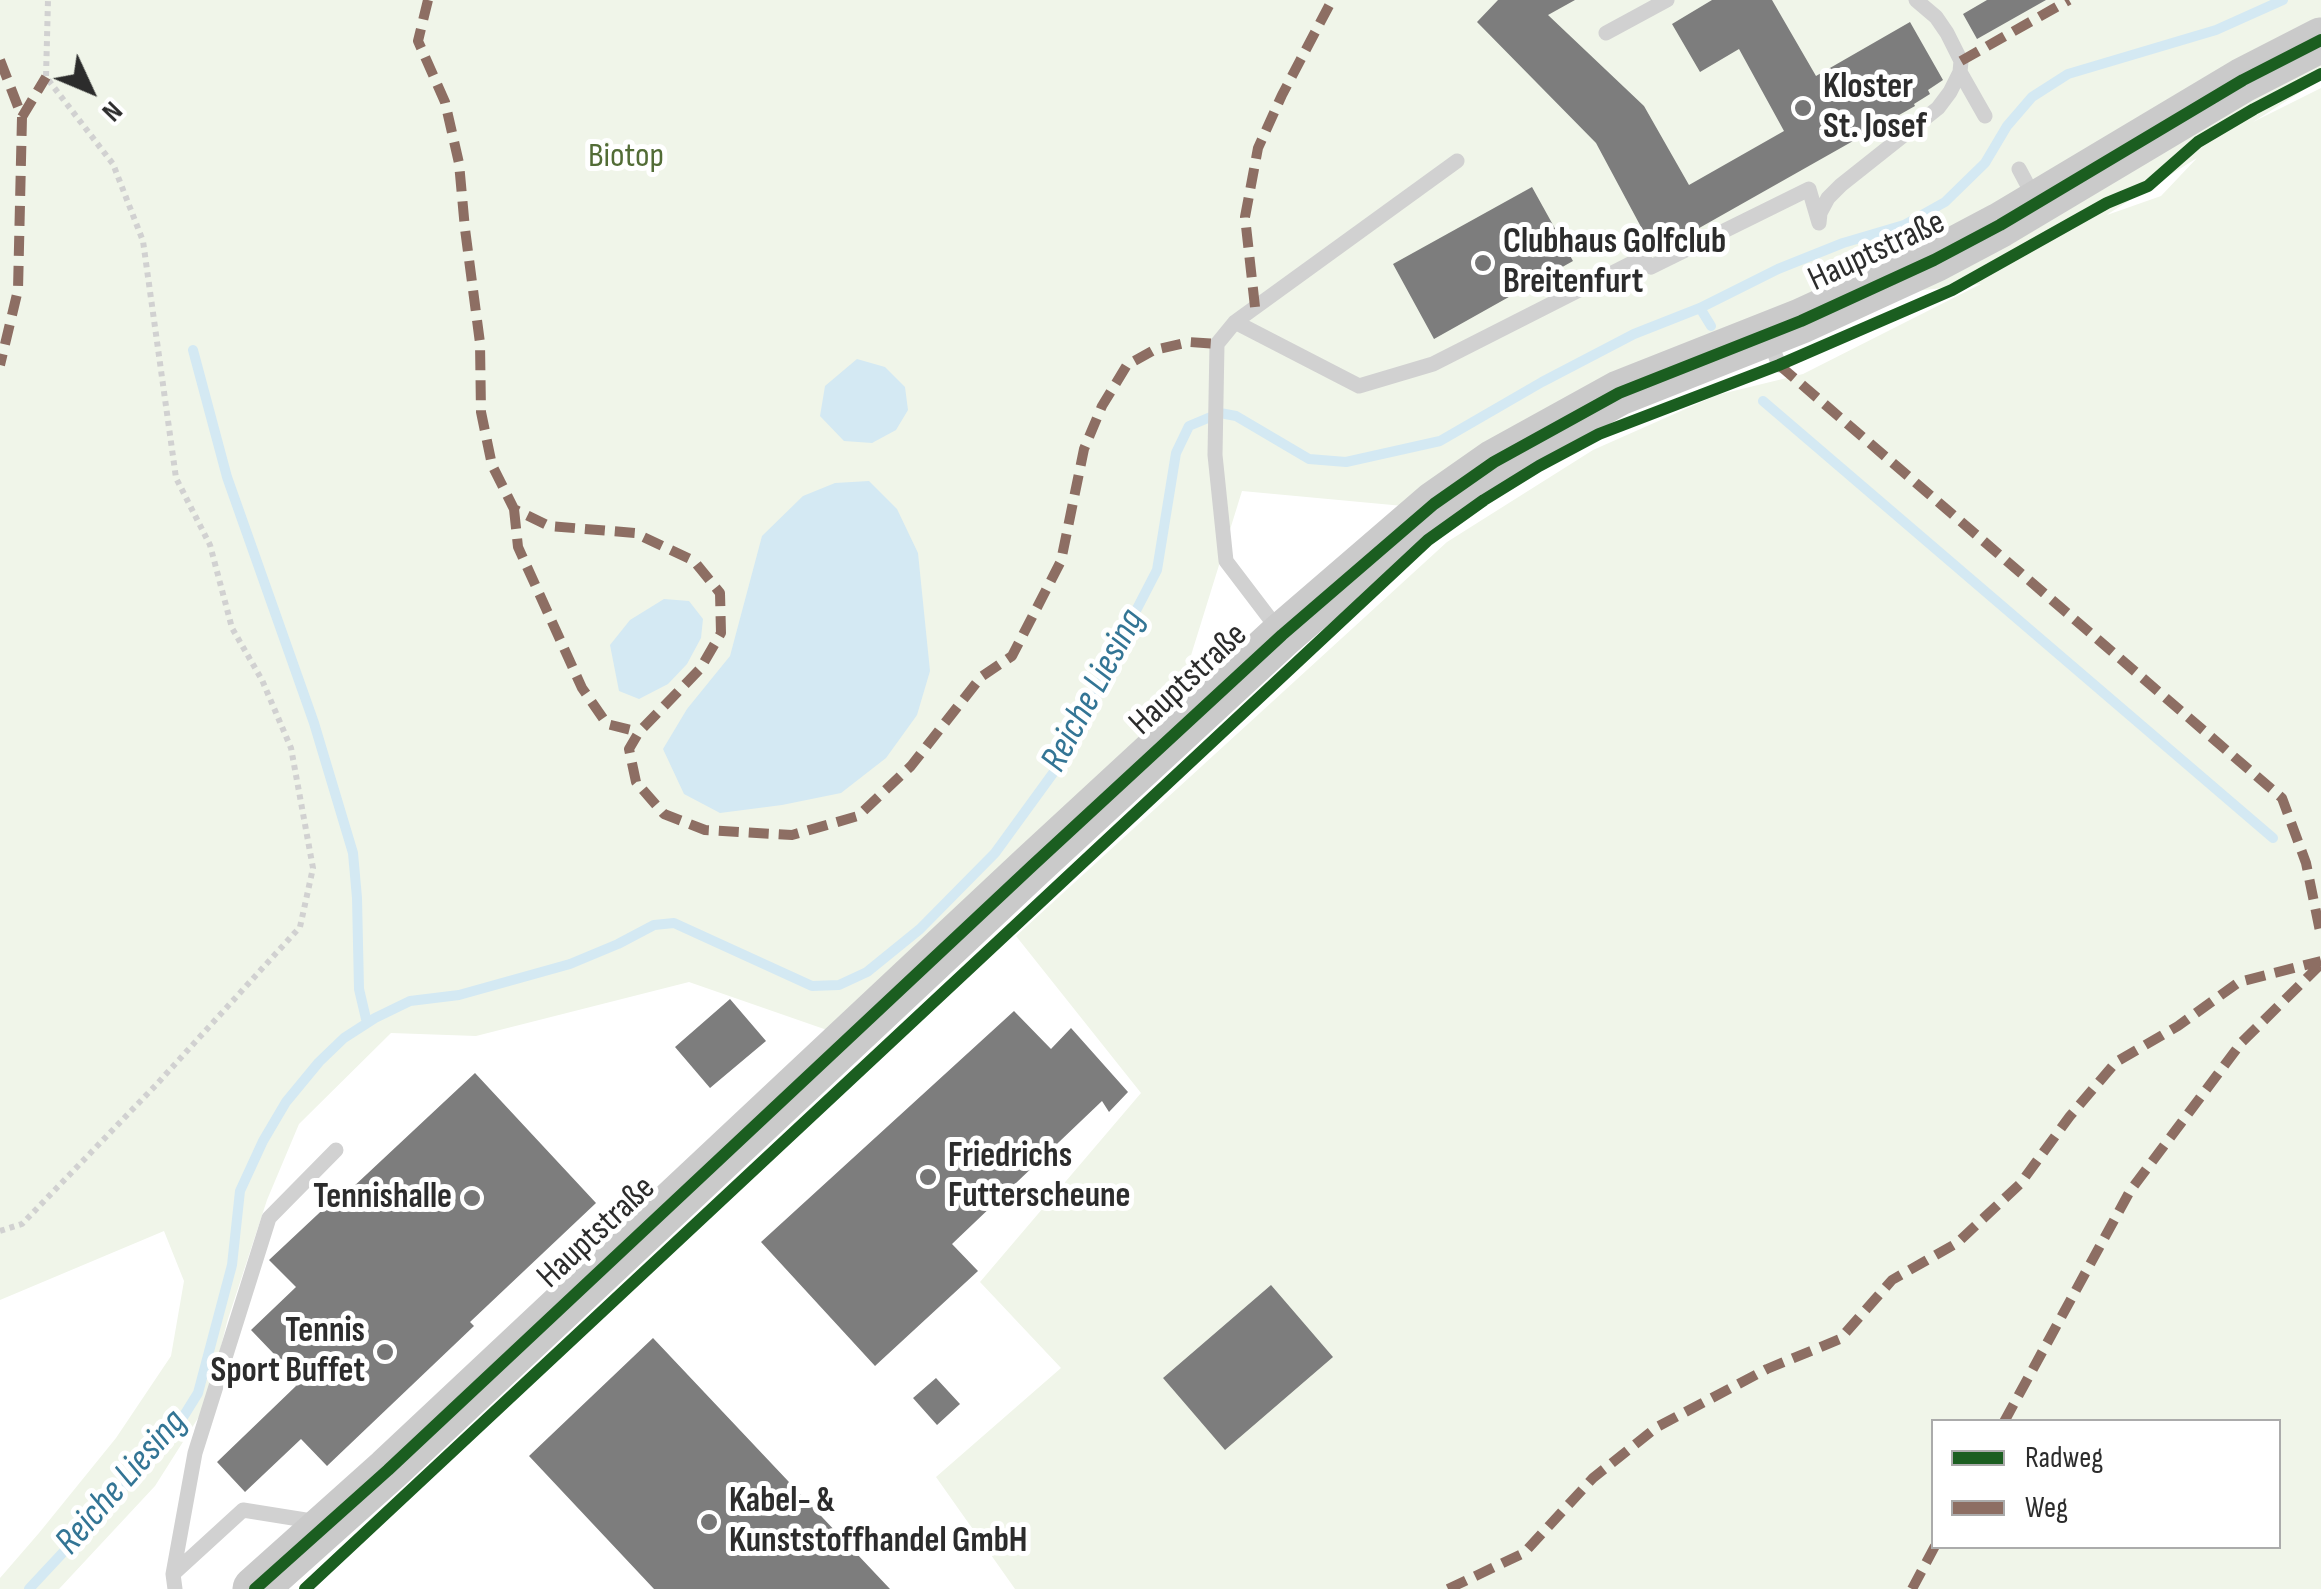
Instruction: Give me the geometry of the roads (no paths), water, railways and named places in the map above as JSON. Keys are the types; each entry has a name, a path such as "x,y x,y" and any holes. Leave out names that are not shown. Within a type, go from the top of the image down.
{"main road":[{"name":"Hauptstraße","path":"255,1589 1282,635 1434,504 1494,462 1619,393 1773,350 2000,225 2028,186 2321,40"}],"lane":[{"path":"1606,33 1667,0"},
{"path":"1235,322 1359,386 1433,364 1642,258 1651,267 1809,189 1818,223 1828,198 1938,108 1960,72 1960,61 1947,33 1916,0"},
{"path":"1960,72 1985,116"},
{"path":"1282,635 1226,560 1215,455 1216,344 1235,322 1457,161"},
{"path":"174,1581 195,1452 270,1218 336,1150"},
{"path":"174,1581 243,1510 328,1524"}],"water":[{"path":"857,359 885,367 905,387 908,410 896,430 872,443 844,441 820,416 825,386"},
{"path":"869,481 897,509 918,553 930,671 917,715 886,758 841,793 720,813 684,794 663,749 687,709 730,656 762,536 803,496 835,483"},
{"path":"664,599 689,601 703,619 701,638 687,664 668,684 639,699 619,691 610,645 630,620"}],"waterway":[{"name":"Reiche Liesing","path":"29,1589 153,1456 198,1393 232,1265 240,1191 286,1102 319,1062 344,1038 410,1001 459,995 570,964 654,925 674,923 812,986 839,985 867,972 920,929 995,853 1075,743 1111,659 1157,570 1176,453 1189,426 1220,413 1236,416 1309,459 1346,462 1440,441 1634,334 1700,308 1778,269 1843,243 1904,225 1945,202 1985,163 2007,126 2032,97 2068,74 2216,30 2283,0"},
{"path":"1700,308 1711,326"},
{"path":"193,350 227,477 314,723 353,853 359,989 367,1023"},
{"path":"1763,401 2273,838"}],"place":[{"name":"Kloster St. Josef","path":"1803,108"},
{"name":"Clubhaus Golfclub Breitenfurt","path":"1483,263"},
{"name":"Friedrichs Futterscheune","path":"928,1177"},
{"name":"Tennishalle","path":"472,1198"},
{"name":"Tennis Sport Buffet","path":"385,1352"},
{"name":"Kabel- & Kunststoffhandel GmbH","path":"709,1522"}],"park label":[{"name":"Biotop","path":"626,157"}]}
